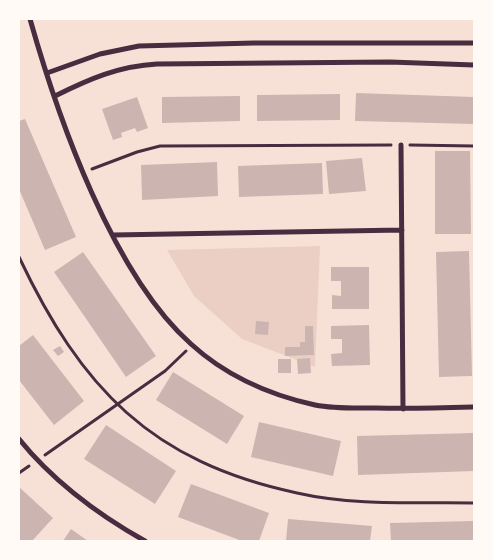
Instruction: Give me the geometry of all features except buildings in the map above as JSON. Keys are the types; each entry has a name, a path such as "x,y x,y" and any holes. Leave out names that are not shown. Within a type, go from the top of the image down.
{"street":[{"path":"30,19 55,96 84,172 113,235 146,293 191,344 218,365 250,384 283,397 318,406 474,407"},
{"path":"47,73 100,54 139,46 283,43 474,43"},
{"path":"55,96 105,73 122,68 158,64 390,62 474,64"},
{"path":"401,145 403,408"},
{"path":"113,235 402,230"},
{"path":"19,439 37,461 80,498 116,524 145,541"}],"path":[{"path":"84,172 137,152 160,146 474,146"},
{"path":"19,257 39,299 61,337 88,373 116,404 144,428 179,450 209,466 288,491 371,502 474,503"},
{"path":"19,473 165,371 191,344"}],"shaded area":[{"path":"320,246 315,367 242,339 194,296 167,250"}]}
